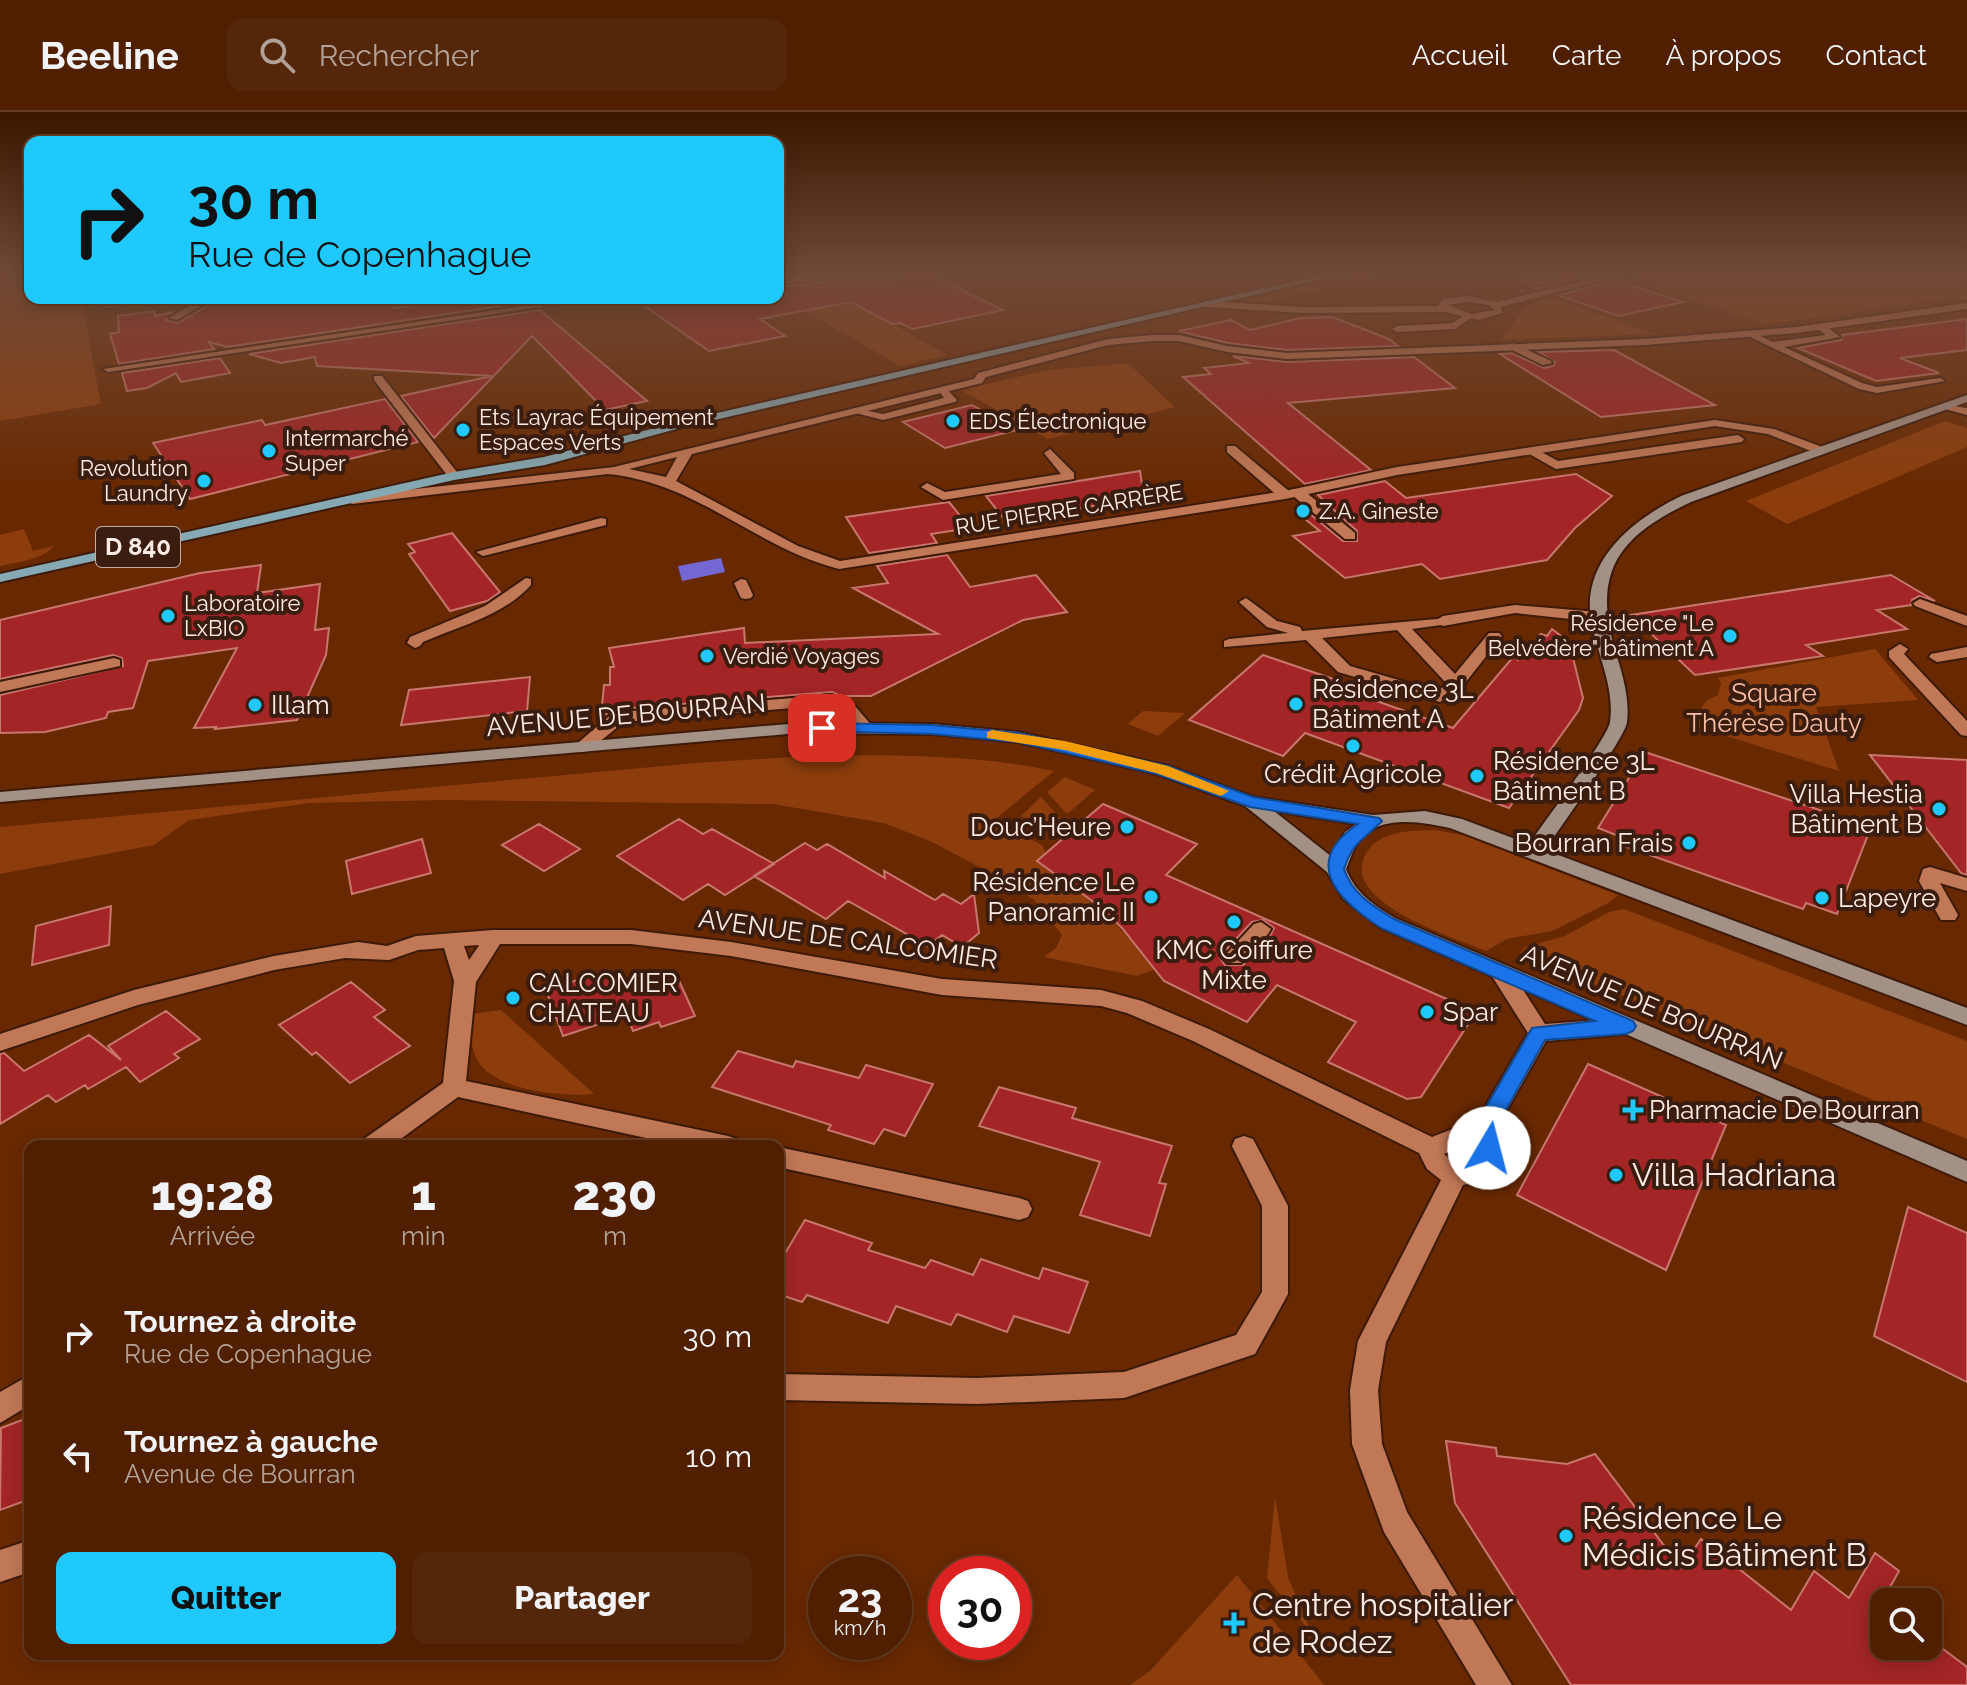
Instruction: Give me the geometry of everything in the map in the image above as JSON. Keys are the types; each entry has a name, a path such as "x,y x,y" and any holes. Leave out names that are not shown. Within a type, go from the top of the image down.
{"main road":[{"name":"D 840","path":"0,578 454,476 545,461 678,425 1029,345"},
{"path":"1534,852 1619,725 1618,689 1598,617 1602,573 1620,545 1647,521 1686,499 1967,398"},
{"name":"AVENUE DE BOURRAN","path":"0,797 800,728 865,727 961,732 1065,746 1162,770 1250,802 1373,821 1425,817 1455,823 1967,1017"},
{"name":"AVENUE DE BOURRAN","path":"1250,802 1336,869 1340,883 1360,906 1378,917 1501,973 1967,1172"},
{"path":"1336,869 1340,855 1352,836 1373,821"}],"street":[{"path":"108,369 270,345"},
{"path":"608,470 854,411 883,417 951,400 944,389 978,381 982,375 1038,358 1093,345"},
{"path":"1211,345 1287,356 1532,345"},
{"path":"1773,345 1859,386 1877,390 1940,381"},
{"path":"1512,346 1547,363"},
{"path":"378,378 454,476"},
{"path":"1945,406 1967,412"},
{"name":"RUE PIERRE CARRÈRE","path":"336,502 608,470 669,482 806,557 839,565 1291,494 1397,471 1715,423 1770,431 1821,451"},
{"path":"1530,451 1556,465 1738,439"},
{"path":"1231,449 1350,536"},
{"path":"669,482 687,451"},
{"path":"927,487 943,496 1070,476 1050,453"},
{"path":"483,552 601,522"},
{"path":"415,643 415,640 439,629 511,600 526,582"},
{"path":"1246,602 1272,624 1310,635 1344,669 1440,697 1456,684 1494,636"},
{"path":"1926,602 1966,621"},
{"path":"1229,644 1443,621 1515,609 1598,617"},
{"path":"1401,626 1456,684"},
{"path":"1900,649 1895,654 1967,731"},
{"path":"1937,657 1967,652"},
{"path":"0,687 114,663"},
{"path":"582,747 619,717 832,700 849,710 865,727"},
{"path":"1948,915 1929,881 1930,873 1967,885"},
{"path":"1234,958 1261,929"},
{"path":"465,981 493,937"},
{"name":"AVENUE DE CALCOMIER","path":"0,1043 163,991 274,963 348,952 389,953 416,943 493,937 631,937 731,949 942,987 1101,998 1169,1020 1431,1148"},
{"path":"381,1140 454,1087 465,981 452,940"},
{"path":"1501,973 1539,1033"},
{"path":"1539,1033 1626,1026"},
{"path":"1486,1126 1431,1148 1431,1155 1440,1167 1455,1177 1481,1171 1486,1164 1489,1148 1486,1126 1539,1033"},
{"path":"454,1087 700,1140"},
{"path":"784,1387 977,1391 1124,1385 1245,1345 1275,1294 1275,1206 1244,1146"},
{"path":"784,1158 1019,1209"},
{"path":"1455,1177 1372,1341 1364,1390 1367,1444 1395,1521 1495,1685"},
{"path":"0,1409 24,1392"},
{"path":"0,1566 24,1558"}],"green space":[{"path":"0,345 90,345 101,404 0,421"},
{"path":"865,345 930,345 947,355 900,366"},
{"path":"1128,363 1175,407 1048,439 961,390 1048,370"},
{"path":"1945,421 1967,428 1967,447 1787,524 1746,501"},
{"path":"24,529 33,551 54,546 36,557 0,566 0,535"},
{"name":"Square Thérèse Dauty","path":"1875,649 1918,700 1816,707 1839,771 1691,725 1706,701 1718,695 1721,683 1718,678"},
{"path":"1143,711 1185,713 1158,736 1128,724"},
{"path":"809,756 963,759 1054,771 994,820 1042,845 1046,853 1038,862 1101,911 1156,969 1137,976 1044,957 1056,948 1062,935 1034,900 1012,884 930,841 884,823 773,804 444,800 309,803 189,820 154,845 0,874 0,827 696,763"},
{"path":"1065,777 1095,790 1067,814 1047,792"},
{"path":"1041,797 1062,820 1051,829 1021,816"},
{"path":"1435,830 1462,835 1618,895 1552,931 1507,939 1486,951 1403,915 1382,901 1368,886 1362,870 1367,852 1380,839 1398,833"},
{"path":"1624,909 1967,1041 1967,1139 1520,953 1525,947 1565,936 1609,912"},
{"path":"501,1010 594,1094 526,1089 493,1076 481,1066 473,1048 472,1014"},
{"path":"1275,1497 1288,1577 1312,1634 1267,1578"},
{"name":"Centre hospitalier de Rodez","path":"1237,1575 1324,1685 1130,1685 1150,1671"}],"shaded area":[{"path":"721,558 725,572 682,581 678,566"}],"building":[{"path":"113,345 211,345 214,349 119,364"},
{"path":"306,345 523,345 434,438 401,396 492,376 317,366 315,357 281,363 249,354"},
{"path":"541,345 582,345 647,401 605,410"},
{"path":"701,345 737,345 709,351"},
{"path":"1248,345 1398,346 1287,350"},
{"path":"1967,345 1967,350 1900,358 1939,373 1876,381 1798,348"},
{"path":"1614,350 1715,405 1601,417 1500,354 1512,353 1544,368 1553,366 1555,362 1539,352"},
{"path":"1233,356 1287,362 1414,357 1455,388 1288,403 1371,470 1305,484 1183,377 1211,374 1204,368 1249,363"},
{"path":"220,358 230,373 181,382 176,373 147,388 127,391 122,373"},
{"name":"Intermarché Super","path":"385,399 418,442 190,499 153,443 262,420 265,425"},
{"name":"EDS Électronique","path":"972,405 1017,430 945,448 903,422"},
{"path":"1140,471 1144,498 1005,520 986,496"},
{"path":"1576,474 1612,496 1575,528 1547,560 1440,579 1422,564 1345,578 1293,536 1320,531 1295,511 1304,509 1343,541 1357,541 1357,531 1318,495 1385,481 1406,498"},
{"path":"949,502 970,528 931,534 937,543 869,553 846,517"},
{"path":"452,533 500,592 487,601 450,611 409,554 415,552 408,544"},
{"path":"947,555 970,587 1036,575 1067,612 1023,620 871,696 841,696 832,692 619,709 601,716 604,685 610,685 610,667 614,667 609,648 744,628 745,643 938,634 853,588 888,583 877,566"},
{"path":"261,565 257,593 320,584 315,630 329,628 326,655 297,720 215,729 194,728 237,648 148,661 133,708 108,712 106,718 45,732 0,733 0,695 123,666 122,658 113,655 0,679 0,620 200,573"},
{"path":"1891,575 1935,601 1919,596 1912,600 1911,605 1877,610 1907,629 1806,645 1823,656 1695,675 1631,615"},
{"path":"1552,629 1569,642 1583,698 1579,710 1509,808 1305,733 1283,756 1189,720 1263,655 1339,681 1334,686 1453,728 1514,656 1518,660 1541,634 1547,636"},
{"path":"530,677 527,711 401,725 409,690"},
{"path":"1645,752 1871,827 1837,914 1806,903 1803,909 1624,846 1627,839 1598,828"},
{"name":"Villa Hestia Bâtiment B","path":"1870,755 1967,760 1967,875 1961,873"},
{"path":"1103,804 1197,844 1166,875 1476,1012 1421,1097 1407,1099 1328,1062 1356,1022 1277,985 1247,1022 1164,981 1122,928 1095,903 1037,861","holes":["1263,920 1274,928 1243,965 1225,965 1220,958 1252,922"]},
{"path":"679,819 703,834 712,829 774,864 725,895 708,884 683,900 617,856"},
{"path":"539,824 580,849 544,871 502,845"},
{"path":"422,839 431,873 352,894 346,861"},
{"path":"805,843 817,850 827,844 885,878 884,871 935,900 943,894 961,904 974,894 979,933 962,947 942,935 928,946 848,901 826,919 754,876"},
{"path":"111,906 109,945 32,965 36,926"},
{"path":"609,970 617,990 675,972 695,1016 661,1027 659,1022 633,1031 627,1015 563,1036 546,990"},
{"path":"351,982 385,1010 374,1017 410,1046 350,1083 316,1052 312,1055 279,1025"},
{"path":"166,1011 200,1039 174,1054 179,1058 140,1082 126,1067 88,1089 85,1085 56,1102 48,1095 0,1124 0,1054 4,1053 24,1071 89,1035 121,1060 108,1046"},
{"path":"738,1051 793,1067 796,1061 859,1078 866,1065 933,1084 905,1136 884,1129 874,1144 828,1130 831,1125 712,1087"},
{"name":"Villa Hadriana","path":"1588,1064 1726,1125 1666,1270 1517,1195"},
{"path":"999,1087 1076,1108 1072,1118 1172,1146 1159,1183 1166,1184 1150,1236 1080,1215 1100,1162 979,1126"},
{"path":"1908,1207 1967,1233 1967,1382 1874,1336"},
{"path":"805,1220 872,1243 868,1250 925,1268 931,1260 973,1275 981,1259 1039,1279 1043,1268 1088,1282 1069,1333 1014,1316 1007,1332 957,1314 951,1325 896,1306 888,1323 807,1295 802,1302 784,1296 784,1255"},
{"path":"24,1419 24,1501 0,1510 1,1428"},
{"path":"1446,1441 1496,1448 1497,1456 1567,1464 1595,1454 1681,1568 1701,1539 1791,1610 1814,1571 1849,1598 1875,1553 1899,1571 1890,1588 1870,1588 1870,1660 1942,1660 1942,1648 1967,1667 1967,1685 1571,1685 1455,1503"}],"slow traffic":[{"path":"992,735 1065,746 1162,770 1221,791"}],"place":[{"name":"EDS Électronique","path":"953,421"},
{"name":"Ets Layrac Équipement Espaces Verts","path":"463,430"},
{"name":"Intermarché Super","path":"269,451"},
{"name":"Revolution Laundry","path":"204,481"},
{"name":"Z.A. Gineste","path":"1303,511"},
{"name":"Laboratoire LxBIO","path":"168,616"},
{"name":"Résidence \"Le Belvédère\" bâtiment A","path":"1730,636"},
{"name":"Verdié Voyages","path":"707,656"},
{"name":"Résidence 3L Bâtiment A","path":"1296,704"},
{"name":"Illam","path":"255,705"},
{"name":"Crédit Agricole","path":"1353,746"},
{"name":"Résidence 3L Bâtiment B","path":"1477,776"},
{"name":"Villa Hestia Bâtiment B","path":"1939,809"},
{"name":"Douc’Heure","path":"1127,827"},
{"name":"Bourran Frais","path":"1689,843"},
{"name":"Résidence Le Panoramic II","path":"1151,897"},
{"name":"Lapeyre","path":"1822,898"},
{"name":"KMC Coiffure Mixte","path":"1234,922"},
{"name":"CALCOMIER CHATEAU","path":"513,998"},
{"name":"Spar","path":"1427,1012"},
{"name":"Pharmacie De Bourran","path":"1633,1110"},
{"name":"Villa Hadriana","path":"1616,1175"},
{"name":"Résidence Le Médicis Bâtiment B","path":"1566,1536"},
{"name":"Centre hospitalier de Rodez","path":"1234,1623"}],"route":[{"path":"822,728 932,729 1018,737 1162,770 1250,802 1373,821 1352,836 1340,855 1336,869 1340,883 1360,906 1388,923 1626,1026 1539,1033 1486,1126 1489,1148"}]}
